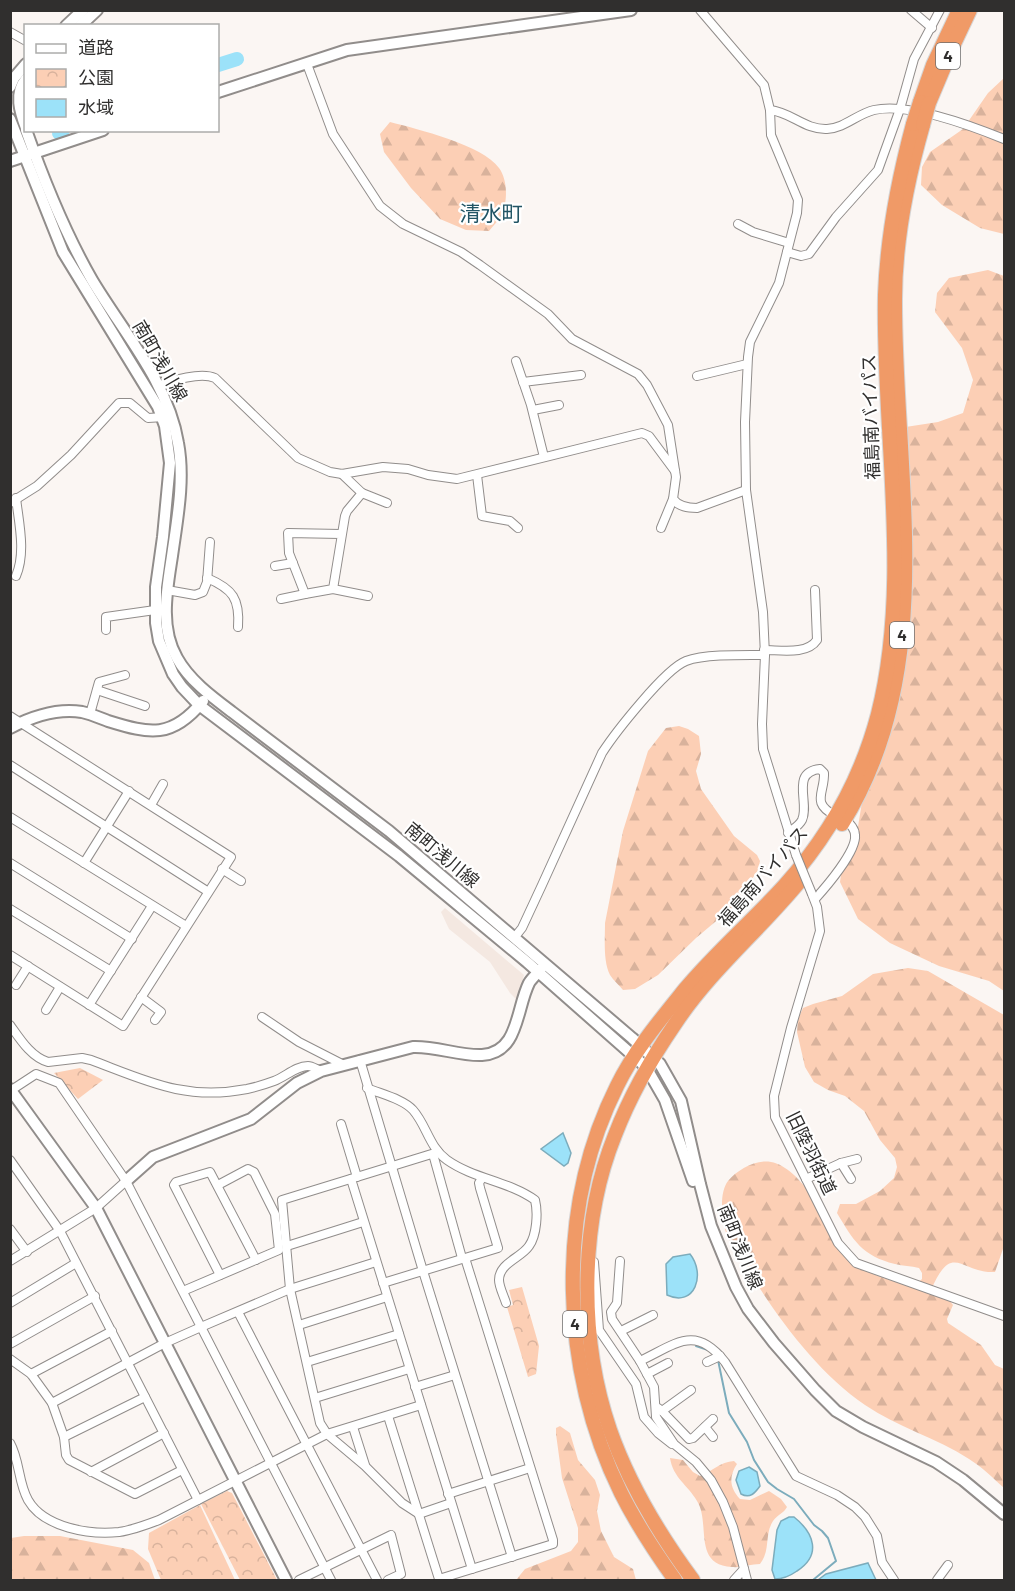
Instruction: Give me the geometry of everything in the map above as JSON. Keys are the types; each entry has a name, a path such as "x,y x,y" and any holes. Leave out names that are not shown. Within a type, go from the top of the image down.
{"highway":[{"name":"福島南バイパス","path":"693,1581 643,1503 610,1429 599,1392 589,1322 591,1236 604,1167 611,1146 650,1062 695,997 792,891 820,856 841,817 872,735 883,692 891,644 894,570 886,349 886,278 895,201 933,65 959,10"},
{"name":"福島南バイパス","path":"924,103 970,10"},
{"name":"福島南バイパス","path":"675,1581 621,1493 607,1462 584,1391 577,1353 572,1281 582,1195 604,1114 617,1085 638,1051 706,965 785,884 841,817"}],"street":[{"path":"68,24 83,10"},
{"path":"82,24 97,10"},
{"name":"旧陸羽街道","path":"700,10 761,80 770,110 771,135 798,200 797,213 773,298 753,335 747,364 746,490 763,612 763,749 788,833 814,897 820,931 791,1028 774,1096 773,1109 838,1243 856,1263 1005,1316"},
{"path":"911,10 932,28"},
{"path":"738,224 788,247 801,256 808,254 836,217 878,170 900,110 914,59 940,10"},
{"path":"219,92 347,50 626,11"},
{"path":"10,32 24,39"},
{"path":"307,64 333,134 380,206 403,224 461,252 548,314 572,339 638,374 647,385 668,425 676,472 673,499 661,528"},
{"path":"10,87 24,66"},
{"name":"南町浅川線","path":"24,81 18,102 24,122"},
{"path":"770,110 807,126 826,129 847,124 872,110 921,112 958,122 1005,139"},
{"name":"南町浅川線","path":"10,119 63,252 158,407 167,416 170,463 155,610 159,641 166,660 182,687 199,705 265,752 542,968 650,1062 693,1181 736,1287 748,1309 774,1343 836,1411 862,1427 936,1462 1004,1512"},
{"name":"南町浅川線","path":"27,132 73,246 110,310 159,386 178,444 180,484 167,590 166,623 176,657 185,671 208,694 388,831 514,938 542,968"},
{"path":"10,161 25,158 98,132"},
{"path":"516,362 544,457"},
{"path":"697,376 747,364"},
{"path":"159,386 170,381 208,375 215,378 298,458 330,472 342,474 383,467 408,469 457,479 642,432 649,436 676,472"},
{"path":"523,382 581,375"},
{"path":"16,576 22,553 13,501 38,486 71,455 119,403 130,403 148,418 167,416"},
{"path":"532,410 559,405"},
{"path":"342,474 362,493 387,503"},
{"path":"477,475 482,516 510,521 518,528"},
{"path":"673,499 683,506 697,508 746,490"},
{"path":"333,589 341,534 347,511 362,493"},
{"path":"305,594 289,552 288,533 341,534"},
{"path":"167,590 200,594 206,586 210,542"},
{"path":"275,566 293,563"},
{"path":"207,578 227,589 236,600 239,612 238,627"},
{"path":"281,599 333,589 368,596"},
{"path":"514,938 522,928 602,753 612,736 673,669 685,661 696,658 808,649 815,644 817,640 815,590"},
{"path":"106,630 106,617 155,610"},
{"path":"90,714 99,682 125,675"},
{"path":"97,690 145,706"},
{"path":"10,728 44,714 69,711 90,714 136,730 162,731 189,715 208,694"},
{"path":"10,716 231,856 123,1026 10,955"},
{"path":"10,765 207,891"},
{"path":"788,833 801,821 804,814 803,782 808,772 820,769 824,773 820,801 825,809 841,817 853,828 856,836 846,860 814,897"},
{"path":"151,805 162,784"},
{"path":"84,863 129,791"},
{"path":"10,817 186,926"},
{"path":"10,863 132,939"},
{"path":"222,869 241,881"},
{"path":"89,1005 152,906"},
{"path":"10,909 111,971"},
{"path":"16,985 28,966"},
{"path":"10,1261 96,1208 153,1157 251,1119 297,1083 321,1071 413,1047 481,1055 501,1049 513,1032 530,983 542,968"},
{"path":"46,1010 60,987"},
{"path":"141,997 161,1012 155,1020"},
{"path":"262,1017 300,1042 342,1064"},
{"path":"10,1025 34,1054 48,1062 82,1058 164,1087 186,1091 219,1092 248,1089 275,1081 301,1067 311,1066 321,1071"},
{"path":"360,1060 512,1557"},
{"path":"286,1581 96,1208 11,1090 36,1074 59,1083 126,1181 331,1581"},
{"path":"367,1088 408,1106 414,1111 435,1153 464,1258 553,1544 439,1579 388,1416"},
{"path":"341,1124 363,1222 472,1569"},
{"path":"419,1514 402,1503 365,1466 327,1434 320,1423 290,1289 282,1200 435,1153 466,1172 515,1188 532,1197 537,1209 532,1241 528,1248 504,1267 499,1280 506,1303"},
{"path":"806,1179 841,1163 857,1159"},
{"path":"10,1160 60,1231 198,1500"},
{"path":"841,1163 851,1179"},
{"path":"183,1291 279,1250 275,1214 254,1172 248,1169 218,1185"},
{"path":"220,1275 174,1185 177,1182 210,1172 256,1260"},
{"path":"383,1283 498,1248 480,1188 479,1183 482,1178"},
{"path":"287,1246 363,1222"},
{"path":"10,1229 27,1252"},
{"path":"591,1236 594,1241 599,1330 636,1384 644,1417 657,1434 668,1443 674,1444"},
{"path":"620,1261 617,1303 611,1312 612,1319 654,1387 658,1408 656,1417 674,1444 696,1462 711,1480 726,1510 747,1581"},
{"path":"52,1403 165,1343 201,1327 290,1289 376,1262"},
{"path":"10,1303 76,1263"},
{"path":"10,1344 94,1296"},
{"path":"299,1326 387,1297"},
{"path":"238,1312 377,1581"},
{"path":"621,1331 653,1315"},
{"path":"31,1374 112,1330"},
{"path":"307,1362 399,1334"},
{"path":"640,1361 688,1340 705,1342 720,1356 796,1476 837,1495 865,1517 877,1536 882,1562 894,1581"},
{"path":"707,1362 720,1356"},
{"path":"10,1359 31,1374 52,1403 69,1460 135,1494 182,1470"},
{"path":"647,1374 668,1363"},
{"path":"315,1398 410,1369"},
{"path":"415,1387 455,1375"},
{"path":"658,1408 691,1390"},
{"path":"64,1437 146,1398"},
{"path":"10,1443 15,1451 22,1488 28,1501 43,1517 56,1523 95,1531 119,1532 146,1526 327,1434 421,1405"},
{"path":"658,1408 689,1438 693,1438 713,1419"},
{"path":"353,1426 365,1466"},
{"path":"705,1427 713,1437"},
{"path":"91,1472 164,1433"},
{"path":"448,1494 530,1468"},
{"path":"419,1514 451,1503"},
{"path":"299,1581 391,1535 401,1574 387,1581"},
{"path":"937,1581 948,1565"},
{"path":"734,1581 744,1569"}],"shaded area":[{"path":"445,908 524,975 517,1000 490,962 449,929 441,912"}],"green space":[{"path":"1004,78 1004,234 980,228 942,205 921,185 922,167 930,152 963,129 988,93"},
{"path":"390,122 465,145 491,160 499,168 505,185 505,205 501,216 489,231 466,230 440,219 411,188 384,152 380,134"},
{"path":"988,270 1004,276 1004,991 989,981 939,966 890,943 858,919 840,882 842,868 855,845 862,802 888,710 899,428 938,422 963,413 973,380 962,348 935,312 937,293 949,278"},
{"path":"679,726 699,736 701,754 696,771 701,789 734,836 757,855 760,861 758,870 734,906 696,938 658,975 635,989 623,990 611,977 608,969 605,957 605,923 623,831 648,751 666,728"},
{"path":"908,968 928,971 1004,1015 1004,1246 995,1272 952,1263 945,1266 931,1290 949,1300 953,1305 947,1319 948,1323 981,1345 995,1365 1004,1369 1004,1488 969,1459 877,1413 829,1376 796,1339 767,1300 730,1241 724,1224 722,1198 728,1181 736,1173 753,1164 776,1163 798,1178 806,1188 838,1249 853,1264 913,1287 922,1279 919,1268 884,1261 866,1251 854,1239 837,1213 840,1204 856,1204 880,1191 894,1178 897,1167 895,1158 880,1140 864,1111 845,1096 814,1082 805,1067 797,1032 798,1019 803,1008 842,996 873,974"},
{"path":"80,1068 103,1080 78,1099 54,1073"},
{"path":"522,1287 539,1346 536,1374 528,1377 507,1307 513,1305 509,1290"},
{"path":"560,1426 570,1433 578,1460 595,1480 600,1495 597,1511 601,1531 614,1557 633,1569 636,1580 516,1580 525,1569 571,1551 578,1542 578,1528 562,1478 556,1434 556,1428"},
{"path":"670,1458 683,1460 693,1472 700,1476 734,1461 737,1464 731,1482 740,1499 750,1500 769,1491 781,1499 787,1507 770,1526 765,1553 760,1564 732,1567 712,1559 707,1551 701,1510 693,1495 674,1471"},
{"path":"227,1491 232,1493 277,1580 240,1580 201,1504"},
{"path":"200,1505 235,1580 161,1580 148,1549 149,1533"},
{"path":"60,1536 133,1550 149,1563 155,1580 11,1580 11,1538"}],"water":[{"path":"563,1133 571,1153 568,1163 564,1166 541,1149"},
{"path":"690,1254 697,1271 695,1287 685,1297 677,1298 667,1295 666,1264 673,1257"},
{"path":"749,1467 757,1472 760,1486 754,1493 747,1496 741,1494 736,1480 739,1471"},
{"path":"794,1517 806,1530 812,1544 812,1551 805,1565 787,1577 775,1579 772,1570 777,1530 781,1521"},
{"path":"868,1563 876,1580 818,1580 826,1574"}],"waterway":[{"path":"219,65 237,59"},
{"path":"696,1346 708,1350"},
{"path":"718,1360 729,1413 747,1442 754,1460 768,1482 794,1499 814,1525 828,1538 836,1561 813,1580"}],"district":[{"name":"清水町","path":"491,214"}]}
